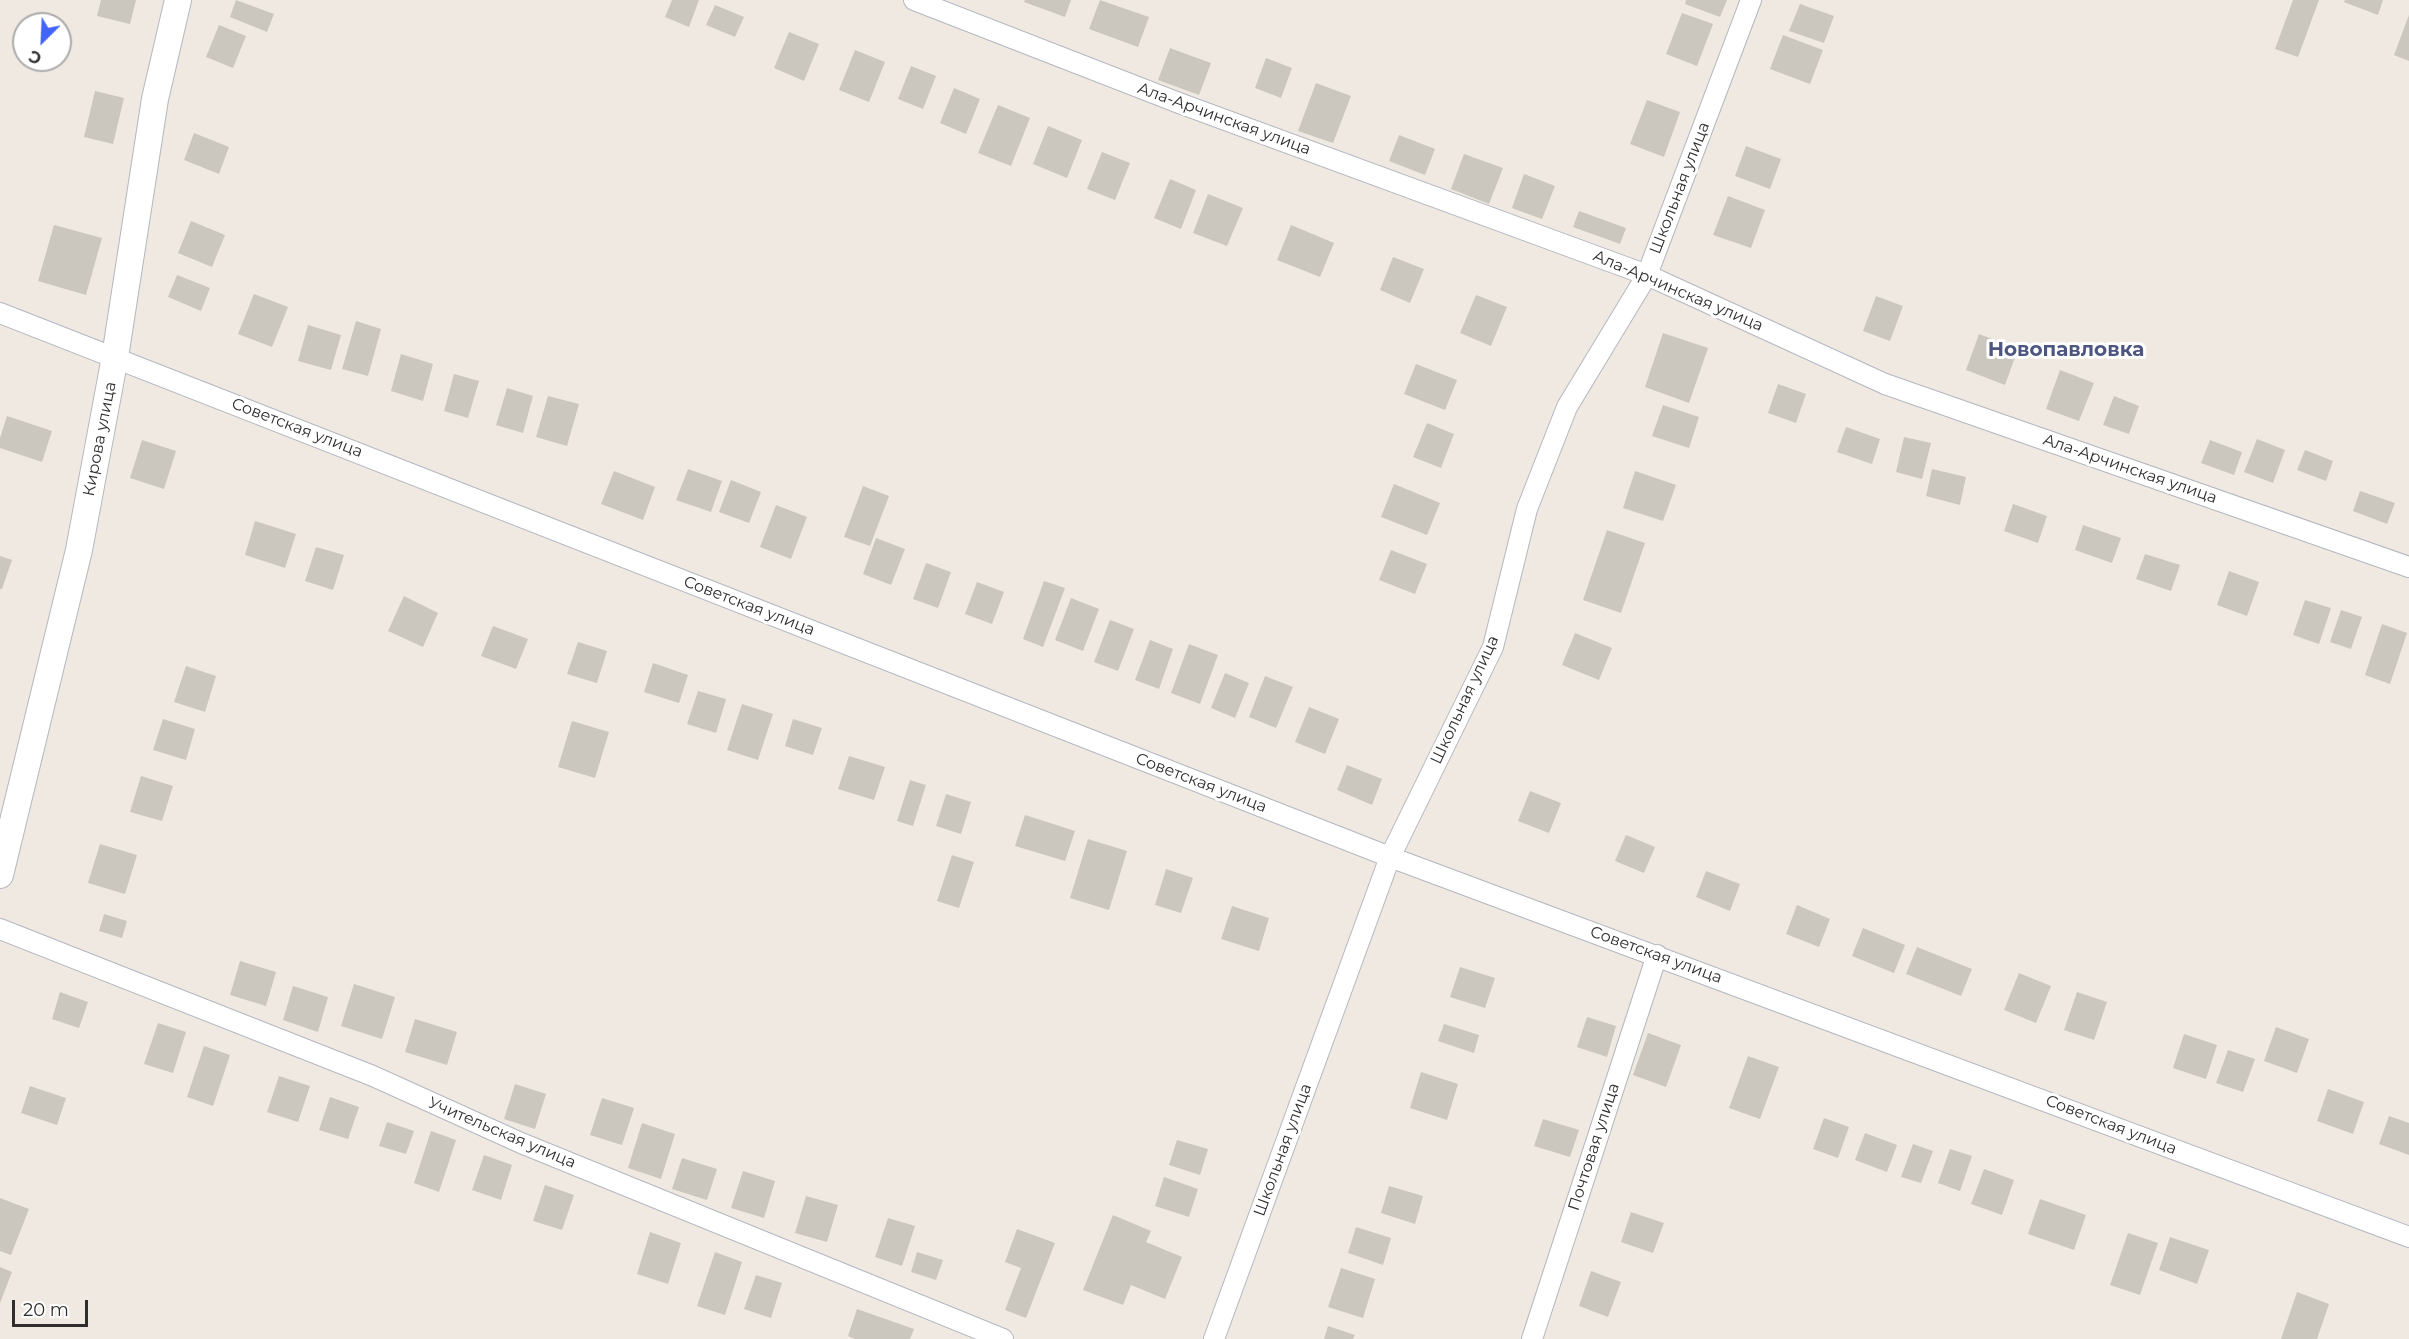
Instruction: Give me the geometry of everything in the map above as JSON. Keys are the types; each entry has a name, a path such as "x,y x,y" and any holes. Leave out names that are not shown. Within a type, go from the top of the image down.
{"street":[{"name":"Кирова улица","path":"0,875 79,550 115,357 155,99 178,0"},
{"name":"Ала-Арчинская улица","path":"914,0 1179,103 1647,275 1885,384 2409,567"},
{"name":"Школьная улица","path":"1214,1339 1390,858 1493,647 1527,509 1568,407 1647,275 1751,0"},
{"name":"Советская улица","path":"0,313 1390,858 1657,955 2409,1237"},
{"name":"Учительская улица","path":"0,929 374,1076 522,1143 1003,1339"},
{"name":"Почтовая улица","path":"1532,1339 1657,955"}],"building":[{"path":"101,0 136,0 130,24 97,16"},
{"path":"236,0 274,14 267,32 230,17"},
{"path":"672,0 699,0 689,27 665,17"},
{"path":"1025,0 1071,0 1065,17 1024,2"},
{"path":"1100,0 1149,17 1138,47 1089,29"},
{"path":"1686,0 1727,0 1720,17 1685,4"},
{"path":"2293,0 2319,0 2298,57 2275,49"},
{"path":"2345,0 2383,0 2378,15 2344,2"},
{"path":"1800,4 1834,16 1824,43 1789,31"},
{"path":"715,5 744,17 735,37 706,25"},
{"path":"1682,13 1713,24 1697,66 1666,54"},
{"path":"2409,15 2409,61 2394,55"},
{"path":"219,25 246,36 233,68 206,57"},
{"path":"789,32 819,44 804,81 774,68"},
{"path":"1783,35 1823,50 1810,84 1770,69"},
{"path":"1170,48 1211,63 1199,95 1158,80"},
{"path":"855,50 885,62 869,102 839,90"},
{"path":"1266,58 1292,68 1281,98 1255,88"},
{"path":"911,66 936,76 923,109 898,99"},
{"path":"1316,83 1351,96 1333,143 1298,131"},
{"path":"954,88 980,99 966,134 940,123"},
{"path":"95,91 124,98 113,144 84,137"},
{"path":"1647,100 1680,112 1664,157 1630,144"},
{"path":"998,105 1030,118 1011,166 978,153"},
{"path":"1048,126 1082,140 1067,178 1033,164"},
{"path":"194,133 229,147 219,174 184,160"},
{"path":"1399,135 1435,149 1425,175 1389,161"},
{"path":"1746,146 1781,159 1770,189 1735,176"},
{"path":"1102,152 1130,163 1115,200 1087,189"},
{"path":"1464,154 1503,168 1489,204 1451,189"},
{"path":"1524,174 1555,186 1542,219 1512,208"},
{"path":"1170,179 1196,190 1181,229 1154,218"},
{"path":"1208,194 1243,208 1227,246 1193,233"},
{"path":"1728,196 1765,210 1751,248 1713,235"},
{"path":"1579,211 1626,228 1620,244 1573,227"},
{"path":"191,221 225,235 212,267 178,253"},
{"path":"54,225 102,238 86,295 38,281"},
{"path":"1291,225 1334,243 1320,277 1277,260"},
{"path":"1393,257 1424,269 1410,303 1380,290"},
{"path":"177,275 210,288 201,311 168,297"},
{"path":"254,294 288,307 272,347 238,334"},
{"path":"1476,295 1507,307 1491,346 1460,333"},
{"path":"1876,296 1903,306 1890,341 1863,331"},
{"path":"356,321 381,329 368,376 342,369"},
{"path":"308,325 341,335 331,370 298,361"},
{"path":"1663,333 1708,348 1689,403 1645,387"},
{"path":"1979,334 2018,349 2005,385 1966,370"},
{"path":"401,354 433,364 423,401 391,391"},
{"path":"1416,364 1457,380 1445,410 1404,394"},
{"path":"2060,370 2094,383 2079,421 2046,409"},
{"path":"454,374 479,381 468,418 444,411"},
{"path":"1778,384 1806,394 1796,423 1768,413"},
{"path":"507,388 533,396 523,433 496,425"},
{"path":"548,396 579,404 567,446 536,437"},
{"path":"2114,396 2139,406 2129,434 2103,425"},
{"path":"1663,405 1699,417 1689,448 1652,436"},
{"path":"7,416 52,431 42,462 0,448 0,438"},
{"path":"1427,423 1454,434 1441,468 1413,457"},
{"path":"1846,427 1880,439 1872,464 1837,452"},
{"path":"1904,437 1931,443 1922,479 1896,472"},
{"path":"2257,439 2285,450 2273,483 2244,472"},
{"path":"142,440 176,451 164,489 130,478"},
{"path":"2210,440 2242,452 2234,475 2201,463"},
{"path":"2305,450 2333,461 2326,481 2297,470"},
{"path":"688,469 722,481 711,512 676,500"},
{"path":"1932,469 1966,477 1960,505 1926,496"},
{"path":"614,471 655,487 643,520 601,504"},
{"path":"1635,471 1676,485 1663,521 1623,508"},
{"path":"731,480 761,492 749,523 719,512"},
{"path":"1394,484 1440,503 1427,535 1381,517"},
{"path":"863,486 889,496 870,546 844,537"},
{"path":"2360,491 2395,503 2387,524 2353,511"},
{"path":"2013,504 2047,516 2038,543 2004,531"},
{"path":"776,505 807,517 791,559 760,547"},
{"path":"255,521 296,534 285,568 245,555"},
{"path":"2083,525 2121,538 2112,563 2075,550"},
{"path":"1607,530 1645,543 1621,613 1583,600"},
{"path":"876,538 905,549 891,585 863,574"},
{"path":"316,547 344,555 333,590 305,581"},
{"path":"1391,550 1427,564 1415,594 1379,580"},
{"path":"2145,554 2180,565 2171,591 2136,579"},
{"path":"0,556 12,560 2,589 0,589"},
{"path":"926,563 951,572 938,608 913,599"},
{"path":"2229,571 2259,582 2247,616 2217,605"},
{"path":"1044,581 1065,588 1043,647 1023,639"},
{"path":"977,582 1004,592 992,624 965,614"},
{"path":"404,596 438,613 423,647 388,631"},
{"path":"1071,598 1099,609 1083,651 1055,640"},
{"path":"2305,600 2331,608 2319,644 2293,635"},
{"path":"2341,610 2362,617 2351,649 2330,642"},
{"path":"1110,620 1134,629 1118,671 1094,662"},
{"path":"2382,624 2407,633 2390,684 2365,675"},
{"path":"493,626 528,639 516,669 481,656"},
{"path":"1575,633 1612,648 1599,680 1562,665"},
{"path":"1150,640 1173,649 1159,689 1135,680"},
{"path":"578,642 607,651 597,683 567,674"},
{"path":"1189,644 1218,655 1200,704 1171,693"},
{"path":"653,663 688,675 679,703 644,692"},
{"path":"186,666 216,676 205,712 174,702"},
{"path":"1225,673 1249,683 1235,718 1211,708"},
{"path":"1265,676 1293,687 1276,728 1249,717"},
{"path":"698,691 726,699 716,733 687,724"},
{"path":"742,704 773,714 758,760 727,750"},
{"path":"1309,707 1339,719 1325,754 1295,742"},
{"path":"163,719 195,729 186,760 153,750"},
{"path":"793,719 822,728 813,755 785,746"},
{"path":"572,721 609,732 595,778 558,767"},
{"path":"849,756 885,767 874,800 838,789"},
{"path":"1347,765 1382,779 1372,805 1337,790"},
{"path":"141,776 173,786 162,821 130,812"},
{"path":"910,780 926,785 913,826 897,821"},
{"path":"1530,791 1561,803 1549,833 1518,821"},
{"path":"946,794 971,802 961,834 936,826"},
{"path":"1025,815 1075,831 1065,861 1015,846"},
{"path":"1626,835 1655,847 1644,873 1615,861"},
{"path":"1088,839 1127,851 1109,910 1070,898"},
{"path":"100,844 137,855 125,894 88,883"},
{"path":"952,855 974,862 959,908 937,901"},
{"path":"1166,869 1193,878 1181,913 1155,905"},
{"path":"1706,871 1740,884 1730,911 1696,897"},
{"path":"1797,905 1830,919 1819,947 1786,934"},
{"path":"1232,906 1269,918 1259,951 1221,939"},
{"path":"104,914 127,921 122,938 99,931"},
{"path":"1863,928 1905,945 1894,973 1852,956"},
{"path":"1917,947 1972,969 1961,996 1906,974"},
{"path":"240,961 276,972 266,1006 230,995"},
{"path":"1460,967 1495,978 1485,1008 1450,997"},
{"path":"2019,973 2051,986 2036,1023 2004,1010"},
{"path":"354,984 395,997 382,1039 341,1026"},
{"path":"293,986 328,997 318,1032 283,1020"},
{"path":"60,992 88,1002 79,1028 52,1019"},
{"path":"2077,992 2107,1002 2094,1040 2064,1030"},
{"path":"1587,1017 1616,1026 1607,1057 1577,1047"},
{"path":"415,1019 457,1032 447,1065 405,1052"},
{"path":"158,1023 186,1032 173,1073 144,1064"},
{"path":"1444,1024 1479,1035 1474,1053 1438,1041"},
{"path":"2276,1027 2309,1039 2297,1073 2264,1061"},
{"path":"1648,1033 1681,1045 1666,1087 1633,1075"},
{"path":"2184,1034 2217,1045 2206,1079 2173,1068"},
{"path":"204,1046 230,1055 213,1106 187,1097"},
{"path":"2228,1050 2255,1059 2243,1092 2216,1083"},
{"path":"1748,1056 1779,1067 1760,1119 1729,1108"},
{"path":"1421,1072 1458,1084 1447,1120 1410,1108"},
{"path":"279,1076 310,1086 298,1122 267,1112"},
{"path":"515,1084 546,1094 535,1129 504,1119"},
{"path":"30,1086 66,1098 57,1125 21,1113"},
{"path":"2328,1089 2364,1102 2353,1134 2317,1121"},
{"path":"330,1097 359,1107 348,1139 319,1130"},
{"path":"602,1098 634,1108 622,1145 590,1135"},
{"path":"2389,1116 2409,1123 2409,1155 2379,1144"},
{"path":"1824,1118 1849,1127 1838,1158 1813,1149"},
{"path":"1543,1119 1579,1130 1570,1157 1534,1146"},
{"path":"387,1122 414,1131 406,1154 379,1146"},
{"path":"642,1123 675,1134 661,1179 628,1168"},
{"path":"431,1131 456,1140 439,1192 414,1183"},
{"path":"1865,1133 1897,1145 1887,1172 1855,1160"},
{"path":"1177,1140 1208,1149 1200,1175 1169,1165"},
{"path":"1913,1144 1933,1151 1921,1183 1901,1177"},
{"path":"1950,1149 1972,1156 1960,1191 1938,1183"},
{"path":"484,1155 512,1165 501,1200 472,1190"},
{"path":"682,1158 717,1169 707,1200 672,1189"},
{"path":"1984,1169 2014,1180 2002,1215 1971,1204"},
{"path":"743,1171 775,1181 764,1218 731,1208"},
{"path":"1164,1177 1198,1189 1189,1217 1155,1206"},
{"path":"545,1185 574,1195 562,1230 533,1221"},
{"path":"1389,1186 1423,1196 1415,1224 1381,1213"},
{"path":"806,1196 838,1205 827,1242 795,1233"},
{"path":"0,1198 29,1209 11,1255 0,1251"},
{"path":"2040,1199 2086,1215 2074,1250 2028,1234"},
{"path":"1631,1212 1664,1223 1653,1253 1621,1242"},
{"path":"1113,1215 1151,1231 1146,1242 1182,1257 1165,1299 1131,1285 1123,1305 1083,1290"},
{"path":"888,1218 915,1226 902,1266 875,1257"},
{"path":"1356,1227 1391,1238 1383,1265 1348,1253"},
{"path":"1017,1229 1055,1243 1026,1318 1005,1310 1021,1268 1005,1262"},
{"path":"650,1232 681,1243 668,1284 637,1274"},
{"path":"2128,1233 2158,1243 2140,1295 2110,1285"},
{"path":"2170,1237 2209,1250 2197,1284 2159,1270"},
{"path":"715,1252 742,1262 725,1315 697,1306"},
{"path":"917,1252 943,1260 936,1280 911,1272"},
{"path":"0,1267 12,1272 0,1303"},
{"path":"1341,1268 1375,1279 1363,1318 1328,1307"},
{"path":"1591,1271 1621,1282 1608,1317 1579,1306"},
{"path":"756,1275 782,1283 771,1318 744,1309"},
{"path":"2297,1292 2329,1304 2317,1339 2281,1339"},
{"path":"857,1309 914,1329 910,1339 855,1339 848,1336"},
{"path":"1328,1326 1355,1335 1353,1339 1324,1339"}],"district":[{"name":"Новопавловка","path":"2066,350"}]}
